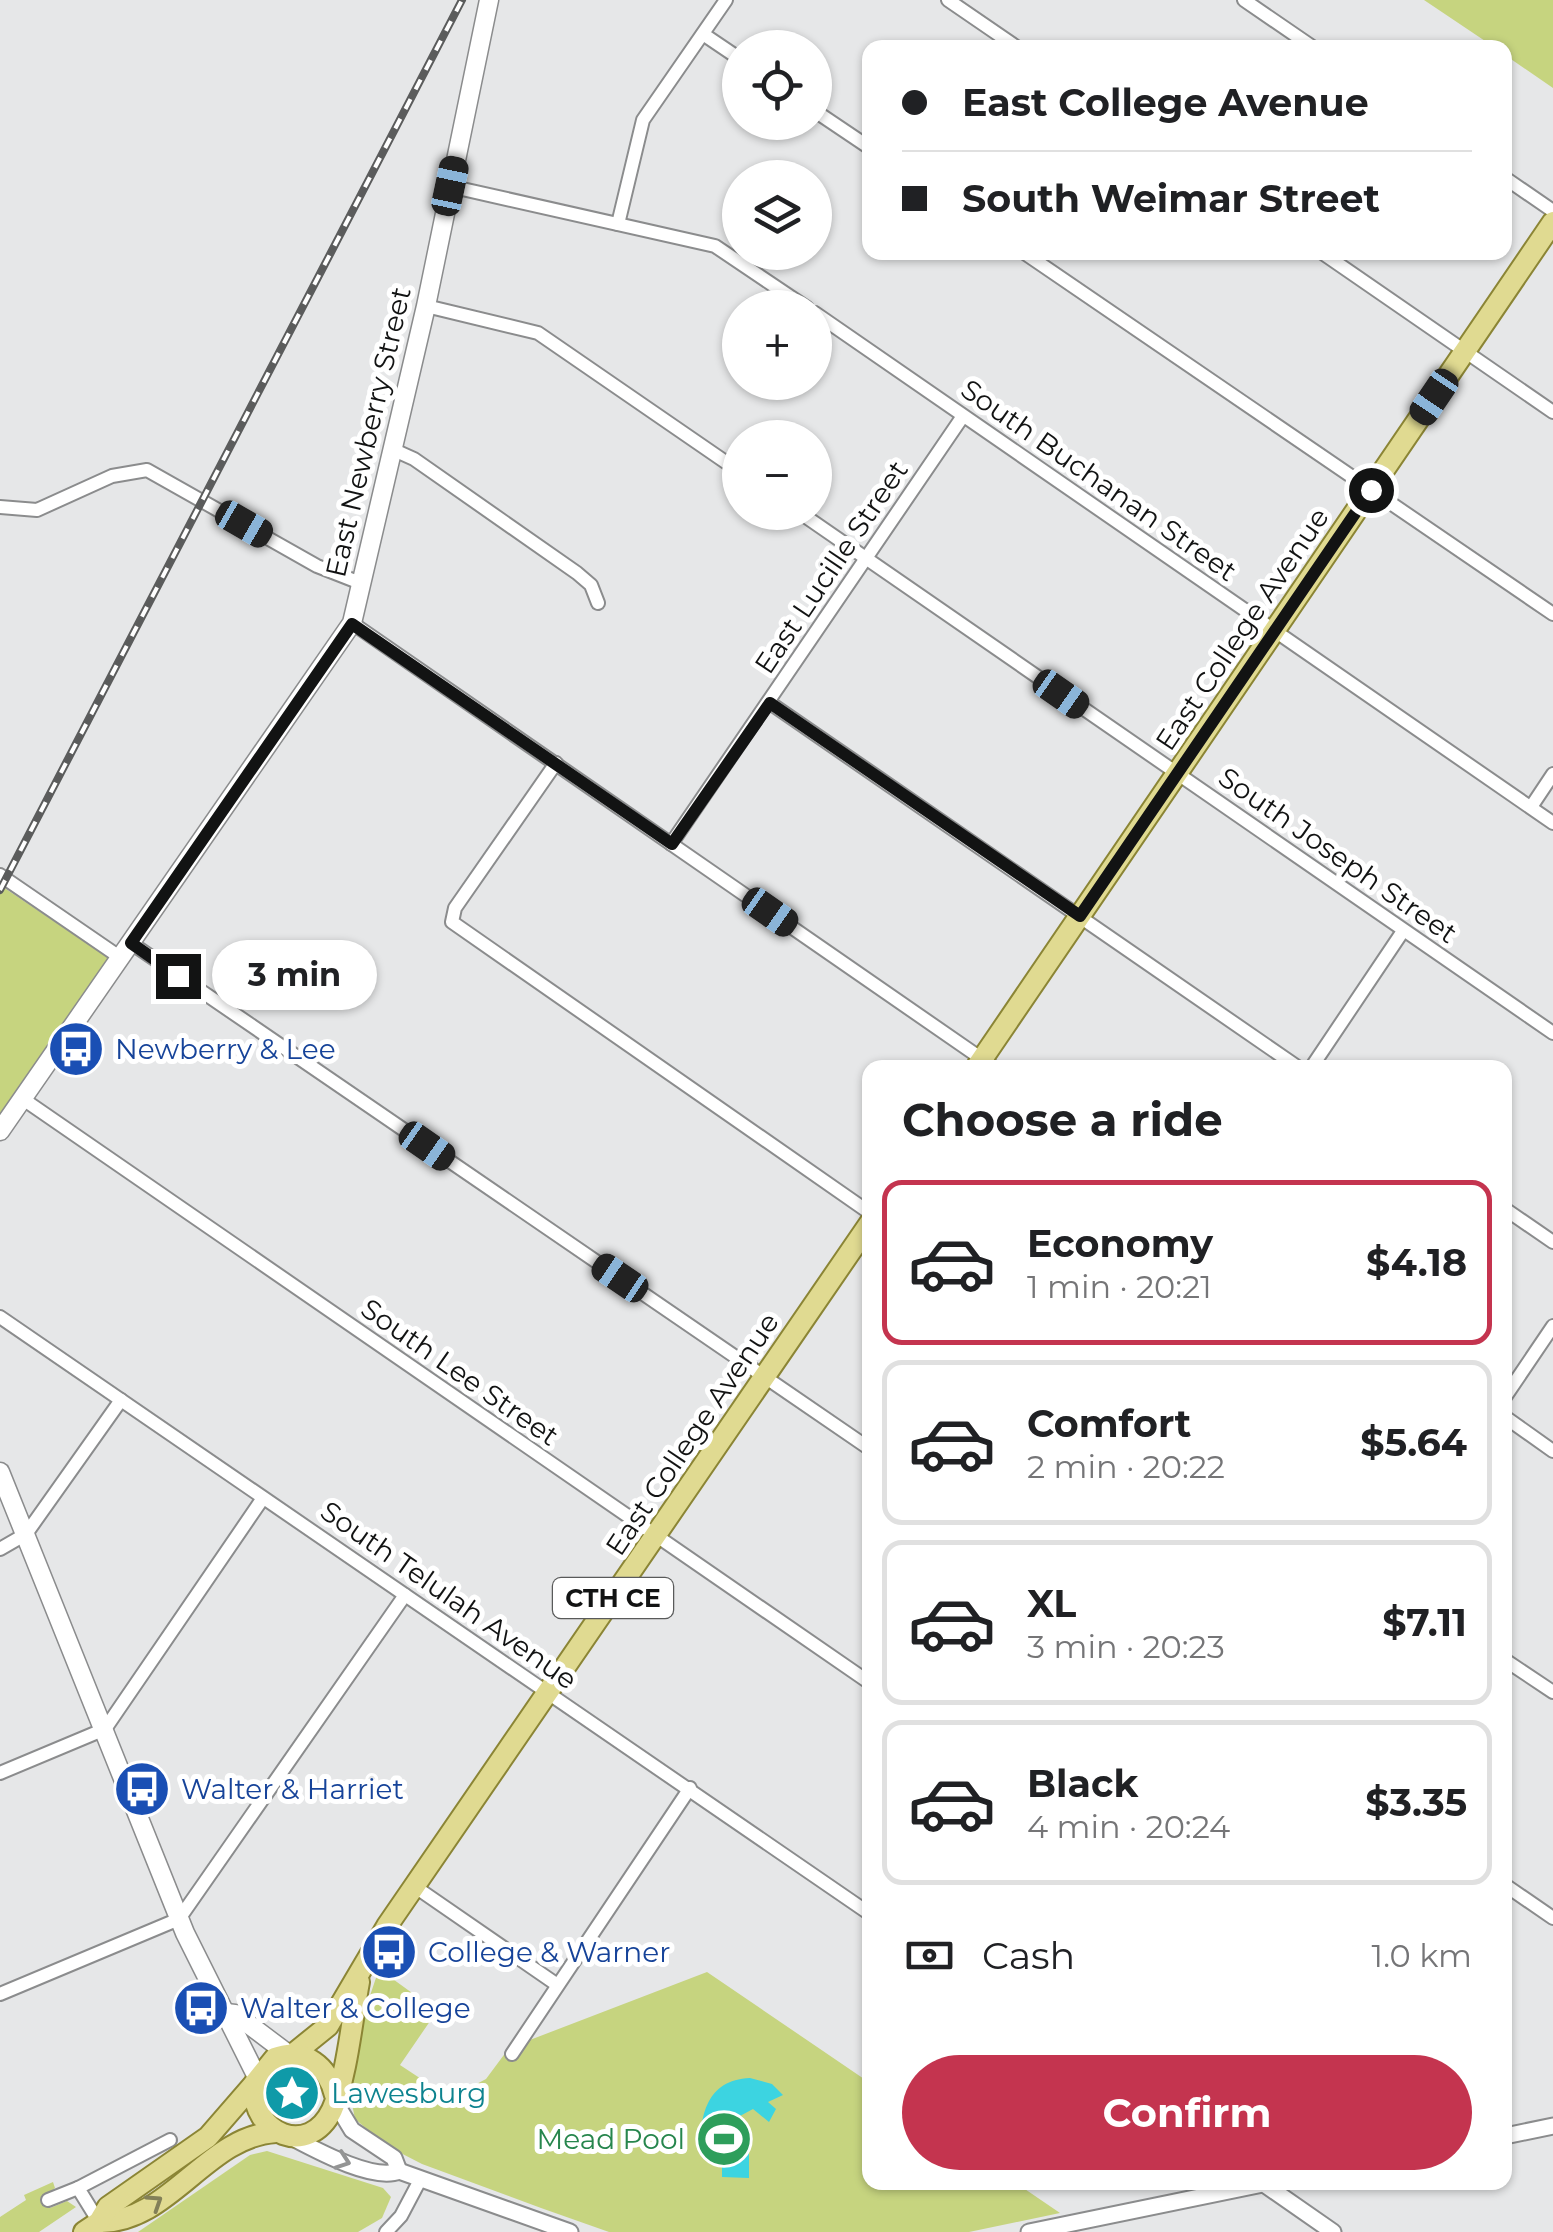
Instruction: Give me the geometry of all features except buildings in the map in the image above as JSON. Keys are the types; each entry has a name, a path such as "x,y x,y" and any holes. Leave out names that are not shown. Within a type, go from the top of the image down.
{"main road":[{"name":"East Newberry Street","path":"0,1132 352,624 426,306 489,0"},
{"name":"East College Avenue","path":"987,1060 1080,916 1553,222"},
{"name":"East College Avenue","path":"290,2054 322,2034 414,1886 862,1234"},
{"path":"0,1472 106,1728 179,1919 255,2080 258,2115 282,2134"},
{"name":"East College Avenue","path":"335,2099 360,1975"},
{"path":"91,2227 120,2222 156,2202 245,2136 308,2132 322,2124 335,2099 322,2068 290,2054 235,2014 226,2013"},
{"path":"91,2227 108,2206 208,2137 268,2064 290,2054"}],"street":[{"path":"618,224 644,120 726,0"},
{"path":"948,0 1006,40"},
{"path":"1244,0 1302,40"},
{"path":"703,34 722,47"},
{"path":"832,122 862,142"},
{"path":"1512,183 1553,211"},
{"path":"450,186 715,246 780,290"},
{"path":"1035,260 1553,614"},
{"path":"1333,260 1553,412"},
{"path":"426,306 538,333 722,460"},
{"name":"South Buchanan Street","path":"832,325 1553,823"},
{"name":"East Lucille Street","path":"672,844 963,416"},
{"path":"394,450 414,459 577,573 590,585 598,603"},
{"path":"0,507 37,510 112,476 147,470 317,566 363,584"},
{"name":"South Joseph Street","path":"825,530 1553,1033"},
{"path":"352,624 977,1060"},
{"path":"770,703 1287,1060"},
{"path":"556,763 452,916 457,927 862,1216"},
{"path":"1530,807 1553,774"},
{"path":"0,875 126,951 862,1444"},
{"path":"1316,1060 1403,930"},
{"name":"South Lee Street","path":"23,1098 862,1678"},
{"path":"1512,1214 1553,1242"},
{"name":"South Telulah Avenue","path":"0,1317 862,1908"},
{"path":"1512,1387 1553,1326"},
{"path":"0,1549 26,1534 122,1400"},
{"path":"1512,1423 1553,1451"},
{"path":"0,1773 106,1728 263,1498"},
{"path":"0,1994 179,1919 406,1595"},
{"path":"1512,1665 1553,1692"},
{"path":"512,2054 690,1788"},
{"path":"414,1886 556,1984"},
{"path":"1512,1890 1553,1918"},
{"path":"335,2099 352,2130 394,2158 400,2171 570,2232"},
{"path":"1512,2135 1553,2126"},
{"path":"282,2134 386,2176 400,2171"},
{"path":"48,2200 170,2140"},
{"path":"386,2232 401,2216 420,2180"},
{"path":"78,2188 91,2227"},
{"path":"1029,2232 1232,2190"},
{"path":"1276,2190 1333,2232"}],"green space":[{"path":"1424,0 1553,0 1553,88 1512,60 1512,40 1484,40"},
{"path":"0,885 109,958 0,1115"},
{"path":"379,1969 437,2011 400,2065 450,2098 486,2079 509,2048 707,1972 862,2078 862,2190 1026,2190 1060,2213 969,2232 609,2232 422,2164 387,2146 355,2119 348,2084 358,2031"},
{"path":"291,2070 309,2077 316,2095 309,2113 291,2120 273,2113 266,2095 273,2077"},
{"path":"267,2151 383,2188 391,2197 382,2218 358,2232 138,2232 250,2155"},
{"path":"53,2182 55,2188 45,2196 50,2208 67,2201 76,2207 39,2232 0,2232 0,2217 26,2200 24,2195"}],"water":[{"name":"Mead Pool","path":"750,2078 772,2084 783,2095 768,2102 776,2109 769,2122 753,2109 725,2124 749,2126 749,2178 722,2177 722,2152 700,2152 704,2113 708,2102 724,2085"}],"railway":[{"path":"0,890 462,0"}],"place":[{"name":"Newberry & Lee","path":"76,1049"},
{"name":"Walter & Harriet","path":"142,1789"},
{"name":"College & Warner","path":"389,1952"},
{"name":"Walter & College","path":"201,2008"},
{"name":"Lawesburg","path":"292,2093"},
{"name":"Mead Pool","path":"724,2139"}],"route":[{"path":"178,976 131,943 352,624 672,844 770,703 1080,916 1371,490"}]}
